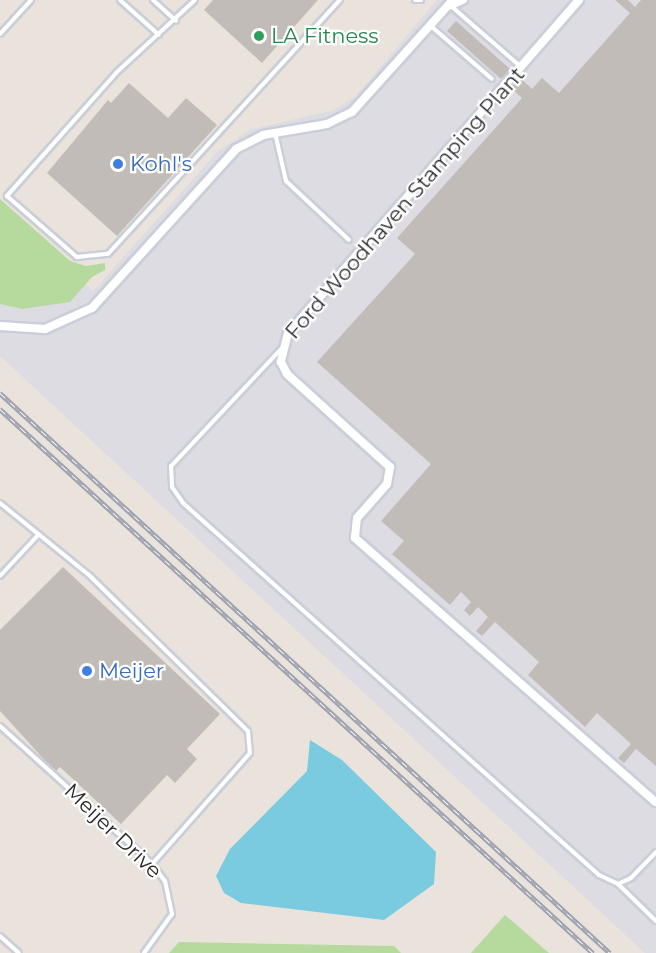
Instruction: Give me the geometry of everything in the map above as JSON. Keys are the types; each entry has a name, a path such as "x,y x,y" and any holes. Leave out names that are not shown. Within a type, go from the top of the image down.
{"street":[{"path":"0,326 45,329 92,308 226,158 246,142 275,133 327,124 352,112 452,3 463,0"},
{"name":"Ford Woodhaven Stamping Plant","path":"579,0 522,68 288,333 282,348 281,362 287,374 390,467 389,480 357,518 355,538 656,802"}],"lane":[{"path":"0,34 31,0"},
{"path":"120,0 159,35"},
{"path":"153,0 176,21"},
{"path":"192,1 176,21 117,72 7,196 77,257 108,254 340,0"},
{"path":"415,0 421,0"},
{"path":"452,3 522,68"},
{"name":"Ford Woodhaven Stamping Plant","path":"432,27 492,79"},
{"path":"275,133 282,173 291,188 349,240"},
{"path":"282,348 171,466 178,495 599,875 618,884 656,921"},
{"path":"0,503 90,576 248,731 250,753 152,864"},
{"path":"0,576 39,534"},
{"name":"Meijer Drive","path":"0,726 152,864 169,892 172,914 144,953"},
{"path":"618,884 631,878 656,852"},
{"path":"0,936 19,953"}],"shaded area":[{"path":"437,0 656,0 656,953 645,953 0,356 0,209 93,291 219,150 252,129 334,110 355,97"}],"green space":[{"path":"0,199 70,261 86,266 105,263 105,270 92,277 70,302 22,309 0,304"},
{"path":"505,915 549,953 471,953"},
{"path":"179,942 394,946 401,953 169,953"}],"water":[{"path":"310,740 342,760 436,852 434,884 384,920 241,903 224,893 216,876 230,849 307,771"}],"building":[{"name":"LA Fitness","path":"213,0 318,0 262,63 204,10"},
{"path":"615,0 628,0 635,7 641,0 656,0 656,766 636,749 624,763 618,758 631,744 597,713 585,727 528,675 539,662 495,622 482,636 476,631 488,617 478,607 470,616 464,610 471,602 461,592 450,605 392,554 404,541 381,521 431,464 317,362 415,254 397,238 522,98 511,88 520,78 532,89 542,78 559,93 630,13"},
{"path":"456,21 510,69 501,79 447,31"},
{"name":"Kohl's","path":"129,83 168,118 186,98 217,125 117,236 47,173 108,100 111,103"},
{"name":"Meijer","path":"63,567 220,714 187,749 197,759 175,783 167,775 121,824 60,767 56,771 50,766 0,711 0,630"}],"railway":[{"path":"0,393 610,953"},
{"path":"0,409 593,953"}],"place":[{"name":"LA Fitness","path":"259,36"},
{"name":"Kohl's","path":"118,164"},
{"name":"Meijer","path":"87,671"}]}
